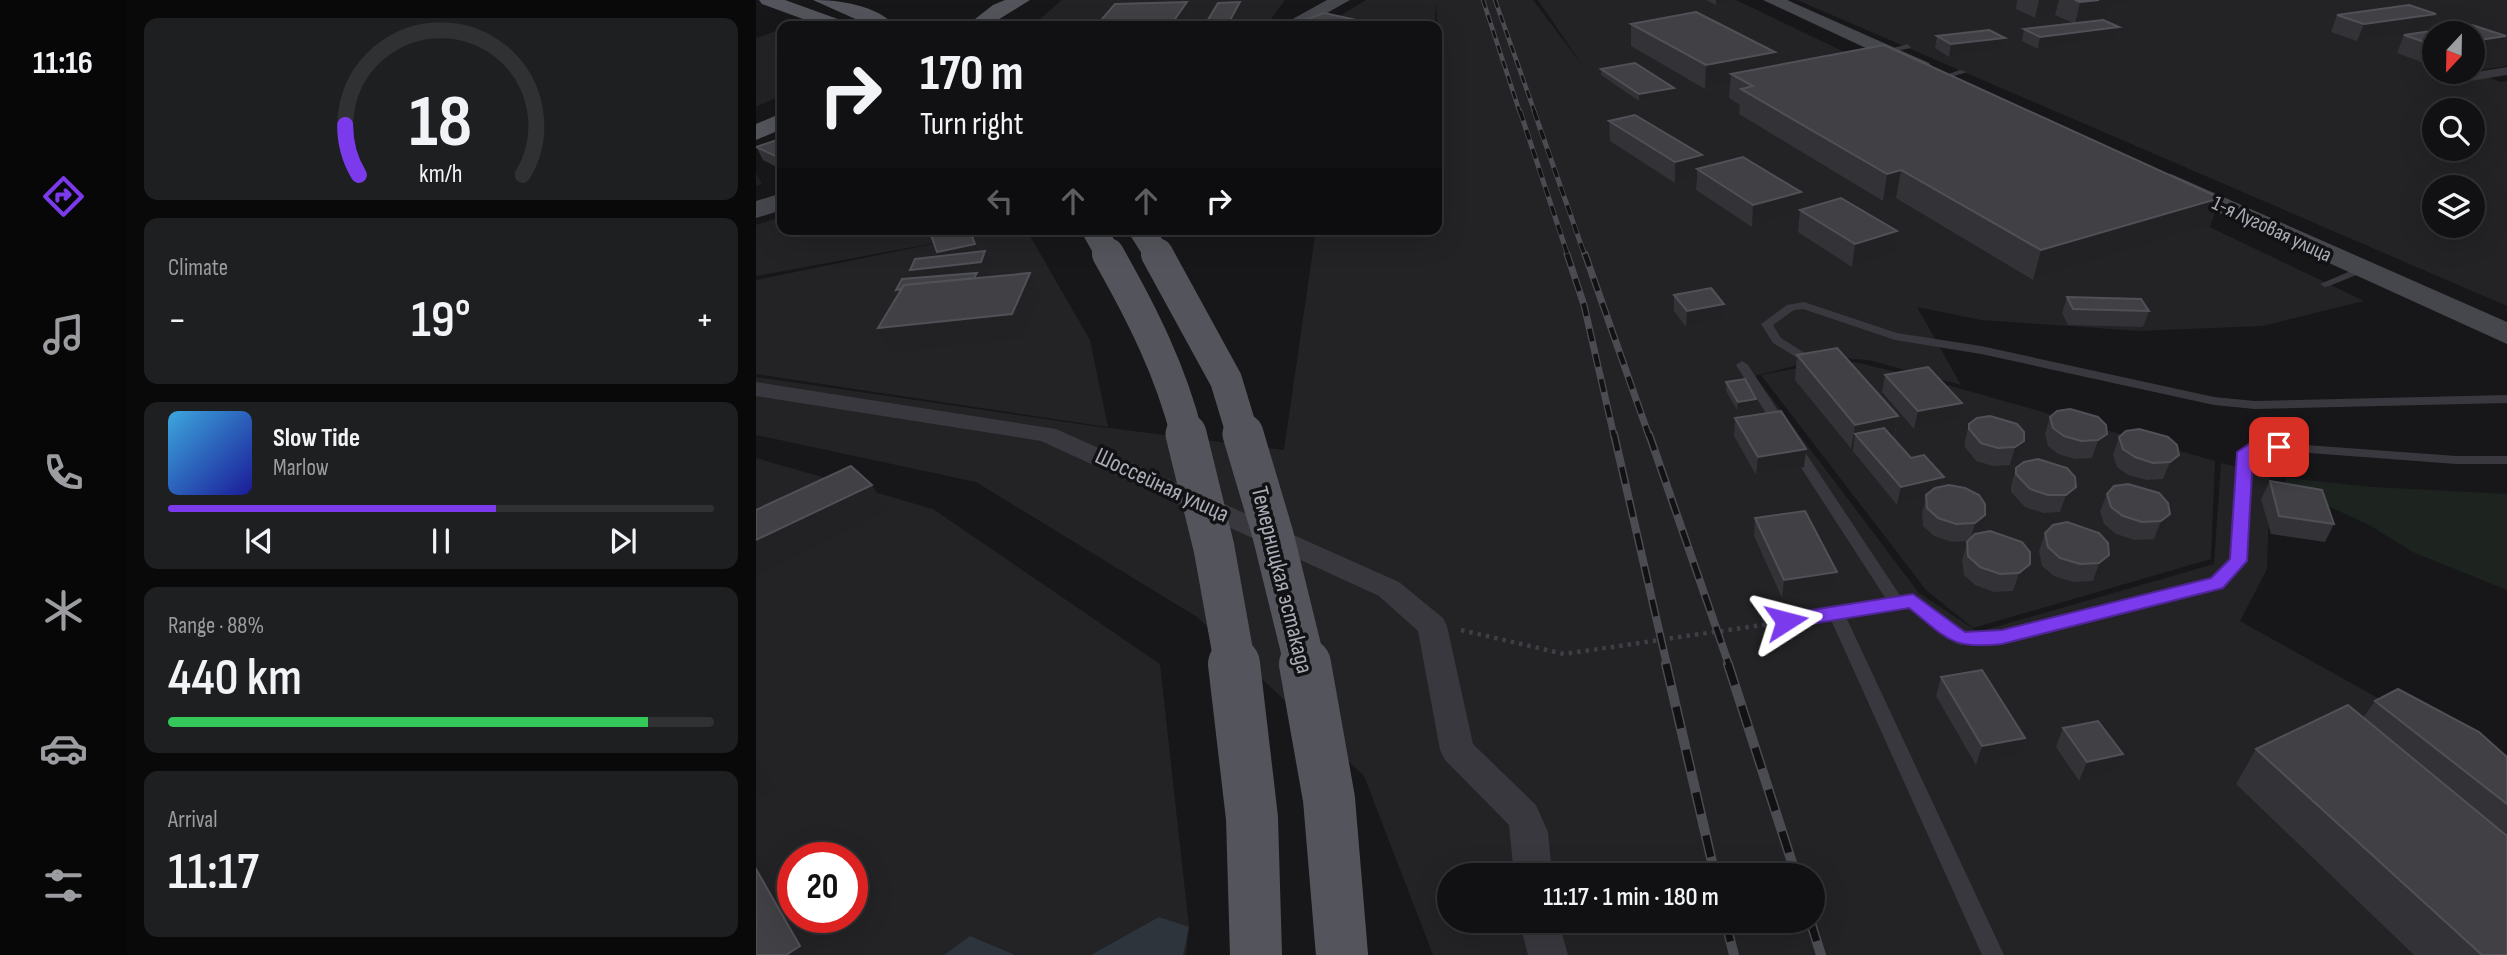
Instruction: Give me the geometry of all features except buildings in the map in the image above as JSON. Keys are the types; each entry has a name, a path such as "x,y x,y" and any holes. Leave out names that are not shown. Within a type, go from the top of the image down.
{"main road":[{"path":"768,0 825,21"},
{"path":"822,0 876,21"},
{"path":"983,21 999,9 1021,0"},
{"path":"1772,0 1961,80"},
{"path":"1299,21 1336,1"},
{"path":"756,126 777,116"},
{"path":"756,133 777,122"},
{"name":"1-я Луговая улица","path":"2148,172 2360,270 2507,334"},
{"path":"756,210 777,203"},
{"path":"1097,235 1133,297 1176,393 1214,548 1232,642 1252,818 1256,955"},
{"name":"Темерницкая эстакада","path":"1145,235 1176,284 1226,380 1273,535 1299,633 1329,799 1342,955"}],"street":[{"path":"2485,75 2507,71"},
{"name":"Шоссейная улица","path":"756,389 1047,434 1389,589 1432,626"},
{"path":"1432,626 1457,750 1468,766 1519,811 1528,825 1532,863"},
{"path":"1542,933 1548,955"}],"lane":[{"path":"2325,284 2360,270"},
{"path":"1804,358 1777,340 1768,324 1791,307 1804,305 1895,336 1981,350 2214,401 2255,405 2507,399"},
{"path":"1742,365 1896,603"},
{"path":"1786,621 1913,601 1961,639 1977,640 2002,637 2217,583 2238,561 2245,452 2254,445 2456,460 2507,460"},
{"path":"1836,613 1993,955"}],"path":[{"path":"1432,626 1480,633 1564,654 1786,621"}],"shaded area":[{"path":"1062,0 1285,0 1270,21 1038,21"},
{"path":"1366,0 1533,0 1582,65 1538,0 1736,0 2364,301 2262,326 2139,331 1981,320 1917,307 1961,385 1868,360 1828,357 1755,376 1919,593 1978,632 2214,564 2221,463 2270,475 2267,569 2240,621 2482,756 2507,955 1433,955 1364,776 1197,617 976,482 756,435 756,377 1093,426 1284,450 1315,235 1442,235 1442,21 1437,21 1436,2 1435,21 1331,21"},
{"path":"1797,0 2507,0 2507,66 2485,69 2485,21 2422,21 2422,84 2485,84 2485,76 2501,82 2507,81 2507,306"},
{"path":"777,31 777,97 756,107 756,38"},
{"path":"777,218 777,235 1029,235 1090,340 1108,427 756,374 756,280 957,239 756,276 756,225"},
{"path":"1835,361 1855,362 1930,380 2215,461 2211,559 1973,628 1926,590 1761,375"},
{"path":"756,458 933,509 1160,664 1189,927 1186,955 756,955"},
{"path":"2287,478 2372,487 2507,494 2507,590 2415,553 2369,525 2283,485"},
{"path":"1159,917 1189,927 1183,955 1091,955"},
{"path":"970,936 1015,955 944,955"}],"railway":[{"path":"1483,0 1520,113"},
{"path":"1495,0 1535,113"},
{"path":"1520,111 1568,256"},
{"path":"1534,111 1585,256"},
{"path":"1567,254 1584,305 1614,436"},
{"path":"1585,254 1649,436"},
{"path":"1614,434 1667,665"},
{"path":"1649,434 1729,665"},
{"path":"1666,664 1712,863"},
{"path":"1728,664 1792,863"},
{"path":"1728,933 1734,955"},
{"path":"1814,933 1821,955"}],"route":[{"path":"1786,621 1913,601 1961,639 1977,640 2002,637 2217,583 2238,561 2245,452 2254,445 2279,447"}]}
